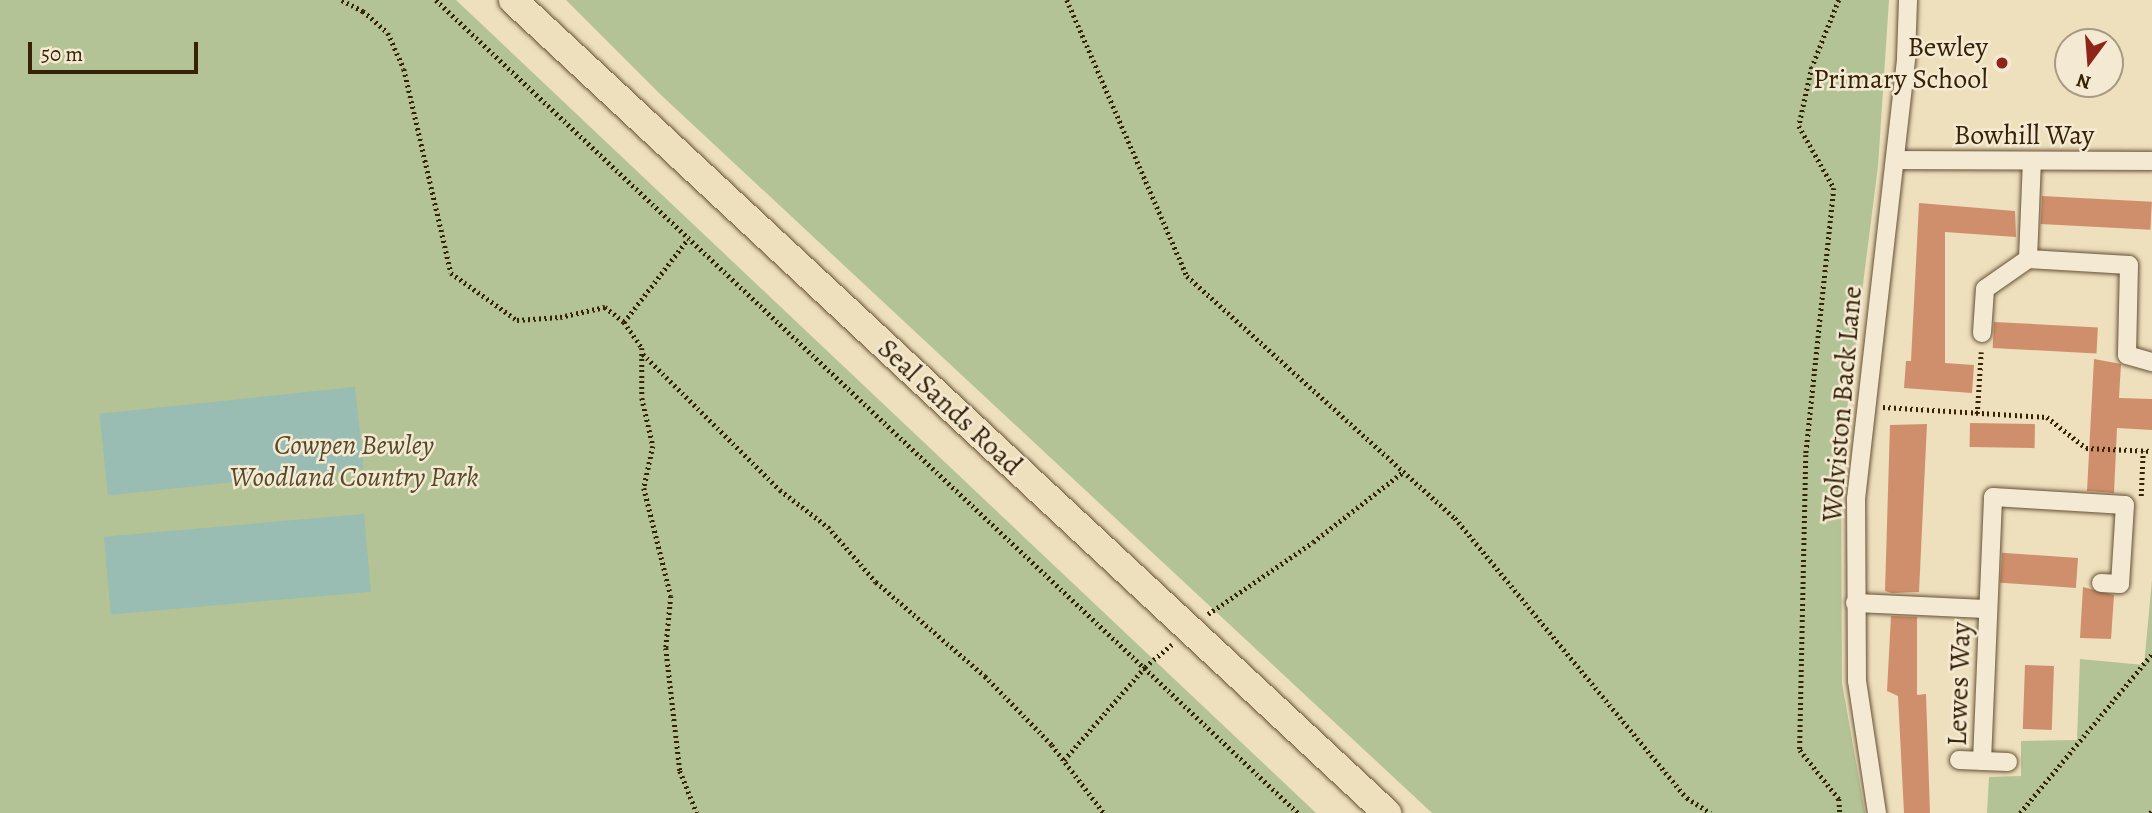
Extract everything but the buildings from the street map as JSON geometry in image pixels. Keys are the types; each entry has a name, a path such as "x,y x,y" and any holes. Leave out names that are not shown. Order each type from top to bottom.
{"main road":[{"name":"Seal Sands Road","path":"513,0 1387,813"}],"street":[{"name":"Wolviston Back Lane","path":"1877,813 1862,740 1855,603 1856,499 1895,160 1908,0"},
{"name":"Bowhill Way","path":"1895,160 2152,162"},
{"path":"2028,260 2032,161"},
{"path":"1982,334 1985,289 2028,260 2129,265 2127,355 2152,362"},
{"name":"Lewes Way","path":"1983,761 1993,497 2125,505"},
{"path":"2101,583 2120,584 2125,505"},
{"name":"Lewes Way","path":"1855,603 1987,609"},
{"name":"Lewes Way","path":"1959,760 2008,762"}],"path":[{"path":"342,0 363,10 388,33 404,69 451,273 517,320 560,317 605,307 624,322 643,354 770,481 828,527 876,582 985,676 1064,760 1104,813"},
{"path":"436,0 1298,813"},
{"path":"1067,0 1187,276 1455,518 1687,798 1711,813"},
{"path":"1839,0 1812,67 1800,126 1834,188 1806,455 1800,750 1839,799 1840,813"},
{"path":"624,322 688,239"},
{"path":"1977,414 1982,334"},
{"path":"643,354 642,398 653,446 644,488 671,596 666,648 680,771 698,813"},
{"path":"1865,406 2048,416 2086,448 2152,451"},
{"path":"2125,505 2142,496 2143,451"},
{"path":"1064,760 1145,667 1189,629 1403,472"},
{"path":"2020,813 2152,654"}],"green space":[{"name":"Cowpen Bewley Woodland Country Park","path":"0,0 456,0 1316,813 0,813"},
{"path":"566,0 1889,0 1878,166 1841,458 1842,683 1865,813 1432,813 661,95"},
{"path":"2152,580 2152,813 1987,813 1989,777 2021,776 2021,741 2077,740 2080,659 2144,665"}],"water":[{"path":"355,387 364,469 108,495 99,414"},
{"path":"364,514 371,592 111,614 104,537"}],"place":[{"name":"Bewley Primary School","path":"2002,63"}]}
